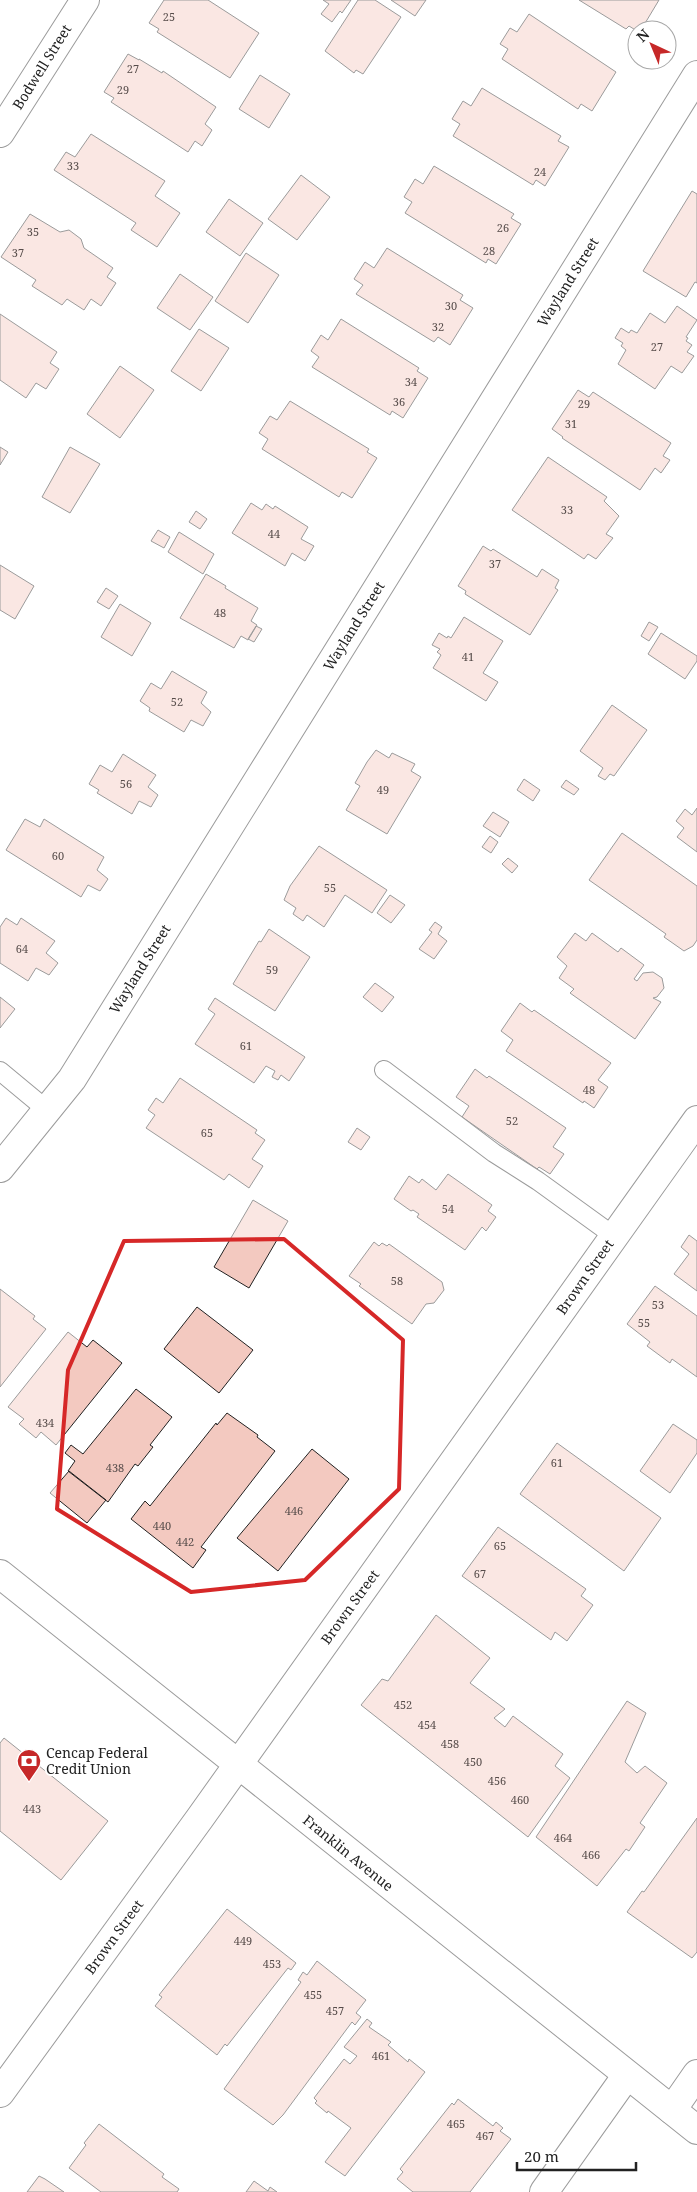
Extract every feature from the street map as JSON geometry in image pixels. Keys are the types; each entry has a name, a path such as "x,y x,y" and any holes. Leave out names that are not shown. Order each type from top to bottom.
{"main road":[{"name":"Bodwell Street","path":"0,133 84,0"},
{"name":"Wayland Street","path":"0,1168 72,1079 697,75"},
{"name":"Brown Street","path":"0,2093 200,1818 697,1120"},
{"name":"Franklin Avenue","path":"0,1574 697,2130"},
{"path":"672,2110 697,2074"},
{"path":"544,2192 627,2075"}],"lane":[{"path":"384,1070 494,1154 538,1181 614,1236"},
{"path":"0,1071 47,1110"}],"highlighted area":[{"path":"284,1239 403,1340 399,1489 305,1580 191,1592 57,1509 68,1370 124,1241"}],"building":[{"path":"164,0 208,0 259,33 230,78 157,32 159,29 149,23"},
{"path":"323,0 351,0 342,13 340,11 332,22 321,14 329,4"},
{"path":"358,0 375,0 401,17 363,74 356,70 354,73 325,51"},
{"path":"391,0 426,0 415,16"},
{"path":"579,0 659,0 647,20 627,20 626,29"},
{"path":"529,14 616,72 592,111 581,104 578,109 502,59 508,49 500,44 510,28 517,32"},
{"path":"128,54 162,73 163,71 216,107 205,124 212,130 202,146 195,141 188,152 111,102 114,98 104,92"},
{"path":"260,75 290,94 269,128 239,109"},
{"path":"482,88 561,136 558,141 569,147 545,186 536,180 533,185 453,136 460,124 452,119 463,101 471,106"},
{"path":"91,134 165,181 155,196 180,213 157,247 131,230 136,223 54,170 66,152 75,157"},
{"path":"434,166 514,214 511,218 521,224 496,264 488,259 486,263 405,213 412,202 404,197 415,179 423,184"},
{"path":"301,175 330,197 297,240 268,219"},
{"path":"692,191 697,194 697,283 695,282 686,297 643,271"},
{"path":"229,199 263,223 240,256 206,232"},
{"path":"30,214 60,232 69,230 81,239 84,248 113,268 107,277 116,283 101,306 91,299 84,310 67,299 62,305 32,286 36,280 1,257"},
{"path":"387,248 463,295 460,300 473,308 450,345 438,337 434,342 356,294 363,285 354,279 365,262 374,268"},
{"path":"246,253 279,275 248,323 215,301"},
{"path":"180,274 213,297 190,330 157,308"},
{"path":"677,306 697,320 686,337 688,338 686,341 692,345 687,352 694,356 682,373 671,366 655,389 618,364 626,350 621,346 623,343 615,338 621,328 629,333 631,330 637,333 650,313 665,323"},
{"path":"0,314 57,352 50,363 59,369 46,389 36,383 26,398 0,380"},
{"path":"341,319 419,368 417,371 428,378 403,418 392,411 390,415 312,367 319,357 311,351 321,335 328,340"},
{"path":"199,329 229,348 201,391 171,371"},
{"path":"120,366 154,390 120,438 87,414"},
{"path":"578,390 589,397 593,392 671,443 663,456 670,460 661,473 655,468 640,490 562,438 552,429"},
{"path":"290,401 369,449 367,452 377,458 352,498 342,492 339,497 262,449 268,439 259,433 270,416 277,420"},
{"path":"0,447 8,452 0,465"},
{"path":"70,447 100,464 70,513 42,497"},
{"path":"548,457 607,497 604,501 619,516 606,534 613,538 596,559 588,554 584,559 512,510"},
{"path":"251,503 262,510 266,504 273,509 275,506 308,527 301,539 314,546 305,561 292,553 285,566 232,533"},
{"path":"196,511 207,519 200,529 189,522"},
{"path":"158,530 170,537 164,548 151,541"},
{"path":"179,532 214,554 203,574 168,552"},
{"path":"483,546 491,551 493,549 537,577 542,569 559,580 555,588 558,590 530,635 465,594 466,591 458,586"},
{"path":"0,565 34,586 15,619 0,610"},
{"path":"206,574 258,608 251,621 257,625 248,640 241,636 234,648 180,618"},
{"path":"106,588 118,596 109,609 97,602"},
{"path":"120,604 151,623 132,656 101,637"},
{"path":"464,617 503,641 483,673 498,682 486,701 433,668 441,655 437,652 440,649 432,645 439,633 447,638 448,636 451,638"},
{"path":"649,622 658,627 649,641 641,636"},
{"path":"256,626 262,629 254,642 248,639"},
{"path":"661,633 697,656 697,661 685,679 648,654"},
{"path":"172,671 207,692 201,703 211,712 203,726 191,720 184,732 149,711 150,708 140,701 151,683 161,689"},
{"path":"612,705 647,730 614,776 610,774 605,780 598,776 603,768 580,751"},
{"path":"376,750 389,758 392,753 415,764 411,771 421,777 387,834 346,810 360,786 355,783"},
{"path":"123,754 156,775 148,787 158,795 151,807 139,801 132,814 97,793 99,790 89,784 100,765 112,772"},
{"path":"524,779 540,790 533,801 517,790"},
{"path":"566,780 579,789 574,795 561,787"},
{"path":"697,808 697,852 677,837 684,828 676,821 685,809 692,815"},
{"path":"493,812 509,822 500,837 483,826"},
{"path":"25,819 40,827 44,819 104,857 97,870 108,879 100,891 88,885 81,897 6,850"},
{"path":"622,833 697,886 697,940 693,946 684,951 664,937 666,934 589,880"},
{"path":"490,836 498,842 491,853 482,847"},
{"path":"319,846 387,890 372,913 345,895 324,927 307,915 303,921 293,914 296,908 284,900 290,886"},
{"path":"508,858 518,866 512,873 502,864"},
{"path":"390,895 405,905 391,923 377,913"},
{"path":"6,918 17,925 21,918 55,941 46,953 58,963 49,975 36,968 28,981 0,963 0,927"},
{"path":"435,922 442,927 438,934 447,941 434,959 419,949 432,932 429,930"},
{"path":"269,929 310,957 275,1011 233,984 259,941 261,942"},
{"path":"575,933 586,941 592,933 618,952 621,948 644,965 634,979 637,981 643,973 653,972 662,978 664,988 657,997 653,998 661,1002 635,1039 570,993 574,989 559,978 567,966 557,957"},
{"path":"375,983 394,997 382,1012 363,997"},
{"path":"0,997 15,1009 0,1028"},
{"path":"215,998 305,1057 289,1081 281,1075 278,1080 272,1077 275,1071 266,1066 254,1083 195,1044 215,1014 208,1009"},
{"path":"520,1003 532,1012 534,1010 611,1063 598,1080 608,1087 594,1108 584,1101 583,1103 506,1051 513,1040 501,1031"},
{"path":"475,1069 487,1078 489,1076 566,1128 553,1147 564,1154 550,1174 539,1167 537,1169 462,1117 469,1106 456,1097"},
{"path":"180,1078 257,1130 255,1133 265,1140 252,1159 263,1166 249,1188 229,1174 224,1180 146,1128 155,1115 148,1110 156,1098 163,1103"},
{"path":"357,1128 370,1137 361,1150 348,1142"},
{"path":"448,1174 492,1205 488,1211 496,1217 486,1231 482,1227 465,1250 417,1217 419,1214 413,1210 411,1211 394,1199 409,1176 419,1183 422,1179 436,1190"},
{"path":"253,1200 288,1221 249,1288 214,1267"},
{"path":"689,1235 697,1241 697,1291 674,1274 689,1254 681,1247"},
{"path":"374,1242 379,1246 382,1243 387,1246 389,1244 442,1282 444,1290 434,1303 426,1304 412,1324 359,1286 361,1284 349,1276"},
{"path":"655,1286 697,1316 697,1377 672,1359 670,1363 647,1346 650,1342 627,1324"},
{"path":"0,1289 35,1316 33,1319 46,1329 0,1387"},
{"path":"197,1307 253,1350 219,1393 164,1349"},
{"path":"68,1332 87,1347 93,1340 122,1363 56,1445 41,1432 36,1438 19,1424 24,1419 8,1407"},
{"path":"136,1389 172,1417 150,1445 153,1447 138,1466 135,1464 108,1502 68,1471 75,1461 65,1453 71,1445 83,1454"},
{"path":"227,1413 258,1435 257,1437 275,1451 201,1547 206,1550 193,1568 131,1519 145,1501 150,1506 216,1423 217,1425"},
{"path":"673,1424 697,1440 697,1453 670,1493 640,1471"},
{"path":"557,1443 661,1518 624,1571 520,1494"},
{"path":"312,1449 349,1479 278,1571 237,1538"},
{"path":"69,1471 106,1500 87,1523 50,1493"},
{"path":"498,1527 586,1589 581,1596 593,1605 567,1641 555,1632 551,1640 462,1576"},
{"path":"436,1615 490,1658 470,1683 505,1709 494,1718 505,1727 513,1716 563,1754 555,1766 570,1778 528,1837 361,1705 382,1679 388,1681"},
{"path":"627,1701 646,1713 625,1762 637,1773 645,1766 667,1783 640,1823 645,1827 629,1851 626,1849 597,1886 536,1837"},
{"name":"Cencap Federal Credit Union","path":"4,1738 108,1821 61,1880 0,1831 0,1743"},
{"path":"697,1818 697,1952 692,1958 627,1912 642,1891 644,1892"},
{"path":"227,1909 296,1963 291,1970 288,1968 227,2046 225,2044 217,2055 155,2006 162,1997 159,1995"},
{"path":"317,1961 366,2000 356,2013 361,2017 355,2025 352,2022 283,2115 273,2125 224,2089 301,1982 298,1980 303,1972 307,1975"},
{"path":"367,2019 372,2023 369,2027 391,2042 388,2045 408,2062 409,2059 425,2072 345,2176 325,2162 351,2128 328,2111 327,2113 315,2103 317,2101 314,2098 344,2059 350,2064 357,2056 344,2047"},
{"path":"458,2099 493,2126 496,2122 503,2128 500,2131 511,2139 470,2192 413,2192 397,2179 403,2172 400,2169 452,2103 454,2105"},
{"path":"99,2124 164,2174 162,2177 179,2189 177,2192 101,2192 69,2168 86,2145 84,2143"},
{"path":"39,2176 45,2179 64,2192 27,2192"},
{"path":"254,2181 268,2191 270,2187 277,2192 246,2192"}],"place":[{"name":"Cencap Federal Credit Union","path":"29,1782"}]}
